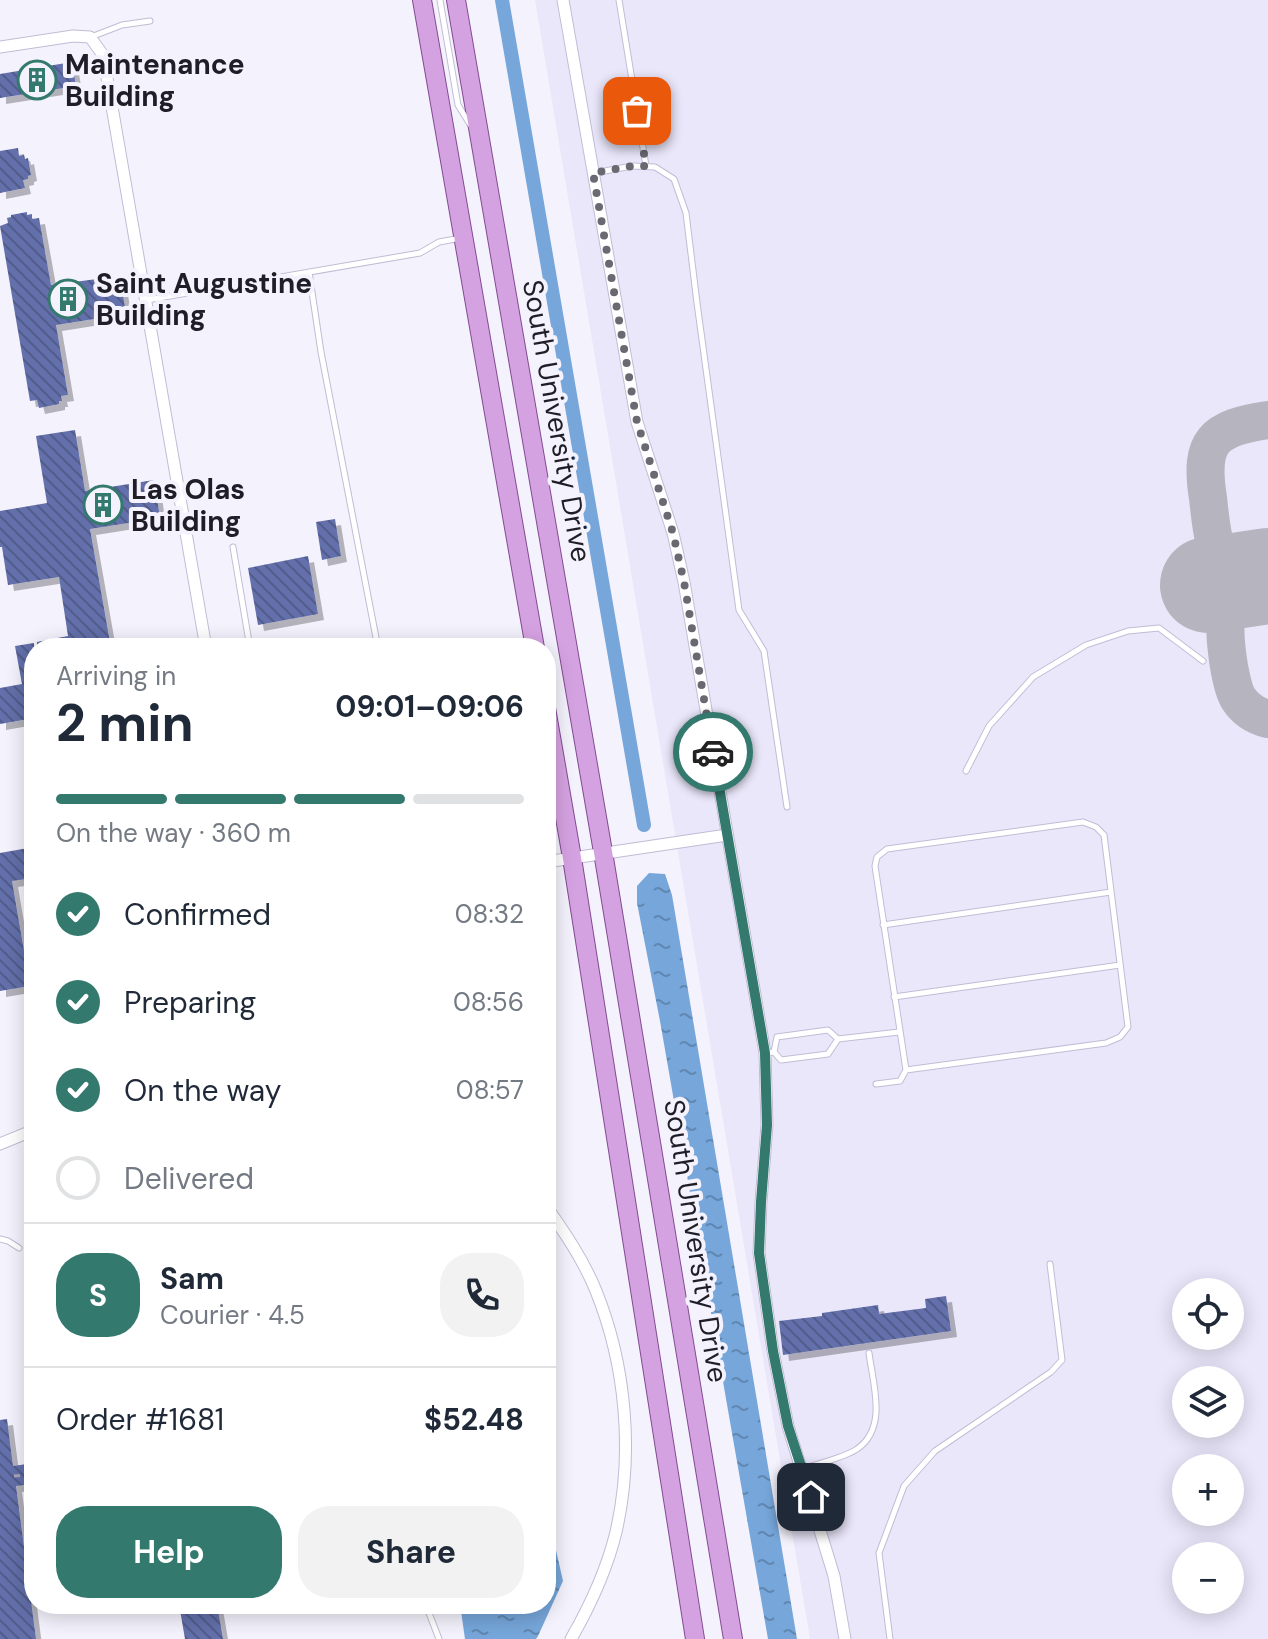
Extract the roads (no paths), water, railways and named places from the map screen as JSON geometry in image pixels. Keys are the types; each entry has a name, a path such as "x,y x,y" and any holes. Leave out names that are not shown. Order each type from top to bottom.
{"main road":[{"path":"422,0 533,638"},
{"name":"South University Drive","path":"456,0 603,852 733,1639"},
{"path":"556,766 695,1639"}],"street":[{"path":"563,0 637,422 673,533 684,582 727,835 769,1053 759,1253 788,1426 834,1576 845,1639"},
{"path":"0,47 73,36 90,37 103,55 204,638"},
{"path":"556,860 727,835"},
{"path":"0,1144 24,1134"},
{"path":"556,1221 595,1289 613,1340 623,1391 625,1444 623,1496 616,1534 601,1578 571,1639"}],"lane":[{"path":"440,0 458,105 480,140"},
{"path":"619,0 646,166"},
{"path":"90,37 122,25 150,21"},
{"path":"593,173 632,166 655,167 674,179 686,213 739,610 764,651 787,807"},
{"path":"146,300 420,253 439,242 464,238"},
{"path":"309,272 321,352 376,638"},
{"path":"233,547 248,638"},
{"path":"966,771 989,726 1033,677 1086,645 1128,631 1159,628 1203,661"},
{"path":"876,1084 900,1081 906,1070 883,925 875,866 877,857 887,849 1083,822 1096,827 1104,835 1128,1027 1120,1037 1106,1043 906,1070"},
{"path":"883,925 1111,892"},
{"path":"894,997 1120,965"},
{"path":"838,1039 828,1054 781,1060 769,1053 777,1037 828,1030 838,1039 899,1032"},
{"path":"0,1239 19,1248"},
{"path":"890,1639 879,1553 904,1486 935,1451 1051,1372 1062,1360 1050,1264"},
{"path":"801,1469 856,1450 869,1437 877,1417 869,1353"},
{"path":"429,1614 439,1639"}],"water":[{"path":"649,873 665,874 672,895 797,1639 768,1639 637,903 637,886"},
{"path":"556,1550 563,1581 556,1596"},
{"path":"461,1614 548,1614 536,1639 465,1639"}],"waterway":[{"path":"502,0 644,825"}],"place":[{"name":"Maintenance Building","path":"37,80"},
{"name":"Saint Augustine Building","path":"68,299"},
{"name":"Las Olas Building","path":"103,505"}]}
